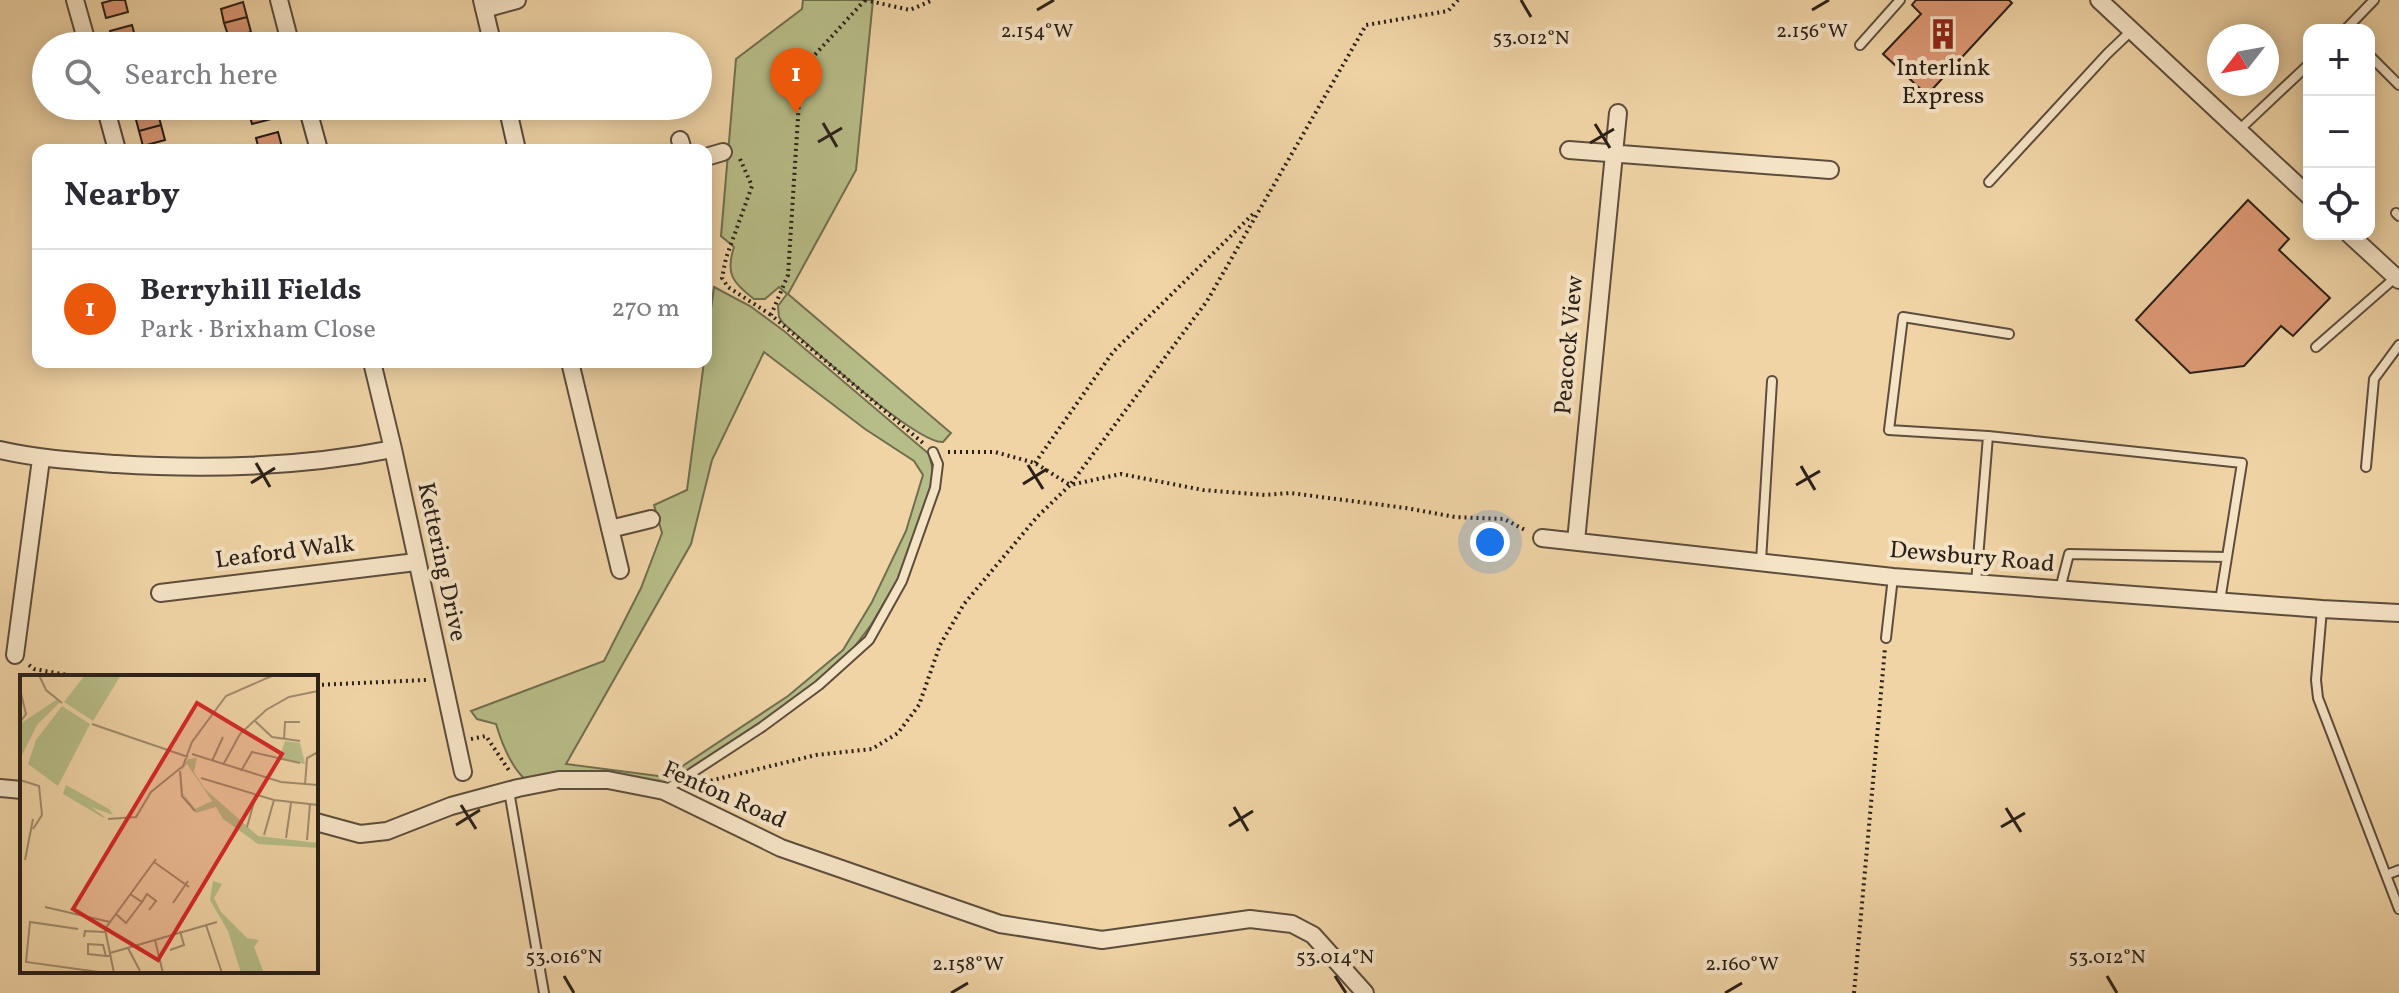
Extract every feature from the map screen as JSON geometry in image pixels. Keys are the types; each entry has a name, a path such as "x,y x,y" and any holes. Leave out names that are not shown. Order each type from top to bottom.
{"street":[{"path":"75,0 84,32"},
{"path":"279,0 287,32"},
{"path":"490,32 483,4 517,0"},
{"path":"2099,0 2303,190"},
{"name":"Peacock View","path":"1576,541 1618,113"},
{"path":"109,120 115,144"},
{"path":"311,120 317,144"},
{"path":"510,120 516,144"},
{"path":"1569,150 1830,170"},
{"path":"2355,240 2397,279"},
{"name":"Kettering Drive","path":"373,368 463,772"},
{"path":"571,368 620,570"},
{"path":"0,450 41,459 215,468 277,464 393,449"},
{"path":"15,655 41,459"},
{"path":"610,529 651,519"},
{"name":"Dewsbury Road","path":"1542,538 1893,577 2399,613"},
{"name":"Leaford Walk","path":"160,593 416,562"},
{"name":"Fenton Road","path":"318,823 360,834 387,831 451,806 514,790 559,780 608,780 664,791 781,848 1000,924 1102,940 1250,919 1292,924 1313,935 1365,993"},
{"path":"0,788 20,790"}],"lane":[{"path":"1860,45 1900,0"},
{"path":"2351,24 2374,0"},
{"path":"1989,182 2131,31"},
{"path":"2375,61 2399,85"},
{"path":"2239,130 2303,70"},
{"path":"2316,347 2397,279"},
{"path":"2009,334 1903,317 1889,430 1988,436 2242,463 2220,602"},
{"path":"2366,467 2374,379 2399,345"},
{"path":"1761,561 1772,381"},
{"path":"1976,583 1988,436"},
{"path":"664,791 796,702 869,640 902,581 935,488 938,464 933,452"},
{"path":"2060,589 2069,554 2227,557"},
{"path":"1886,638 1893,577"},
{"path":"2322,609 2316,680 2318,698 2399,909"},
{"path":"514,790 544,993"},
{"path":"2386,875 2399,870"}],"path":[{"path":"771,315 788,275 801,70 865,0 910,10 933,0"},
{"path":"694,784 816,755 872,749 898,733 919,705 940,645 964,604 1037,517 1070,485 1207,301 1366,25 1448,11 1458,0"},
{"path":"714,154 738,154 752,186 726,258 722,278 728,287 771,315 933,452 995,452 1035,463 1070,485 1121,474 1203,490 1265,495 1290,493 1455,517 1504,519 1542,538"},
{"path":"1035,463 1113,352 1259,209"},
{"path":"1854,993 1886,638"},
{"path":"15,655 34,669 68,675"},
{"path":"318,685 442,679"},
{"path":"456,742 486,736 512,774 514,790"}],"green space":[{"path":"803,0 873,0 856,170 788,294 951,433 943,442 929,438 887,411 783,323 778,306 787,294 779,287 765,299 754,299 736,283 731,271 734,247 721,236 736,59 802,9"},
{"path":"714,287 750,306 784,331 929,454 933,471 928,502 897,581 871,625 849,654 785,706 665,785 527,781 512,763 496,724 477,719 471,711 604,661 641,588 662,533 654,505 687,490 703,368 712,368","holes":["764,352 865,429 914,461 923,475 906,531 872,602 843,650 788,696 666,777 566,764 691,544 712,460"]}],"building":[{"path":"125,0 128,12 106,18 102,3"},
{"name":"Interlink Express","path":"1916,0 2009,0 2012,3 1927,95 1883,54 1921,14 1912,5"},
{"path":"243,2 247,17 224,23 221,9"},
{"path":"247,17 251,32 227,32 224,23"},
{"path":"132,25 134,32 110,32"},
{"path":"136,120 160,120 161,125 139,131"},
{"path":"161,125 165,140 142,144 139,131"},
{"path":"278,132 281,144 258,144 256,138"},
{"path":"2248,200 2289,239 2279,250 2330,298 2293,336 2281,326 2244,366 2190,373 2136,320"}],"place":[{"name":"Interlink Express","path":"1943,34"},
{"name":"Berryhill Fields","path":"796,114"}]}
